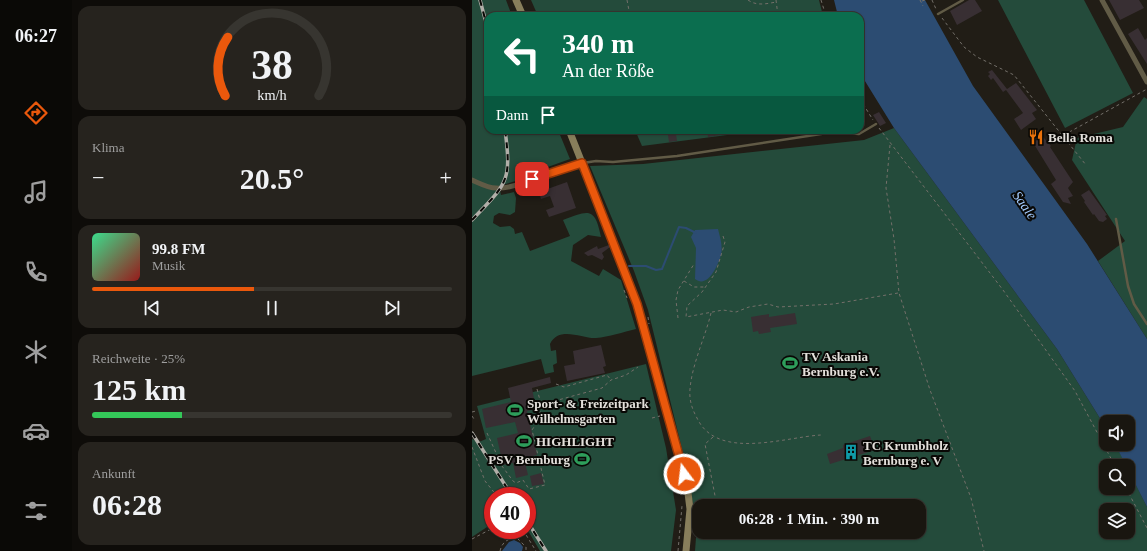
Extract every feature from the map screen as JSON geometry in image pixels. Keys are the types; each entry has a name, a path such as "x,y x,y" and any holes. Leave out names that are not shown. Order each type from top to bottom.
{"street":[{"path":"516,0 521,12"},
{"path":"1102,0 1147,82"},
{"path":"571,134 637,304 681,461 687,485 690,509 686,551"},
{"path":"472,180 495,188 510,187 571,165 582,163"}],"lane":[{"path":"938,14 963,0"},
{"path":"864,131 876,124"},
{"path":"582,163 596,160 612,162 677,156 821,134"},
{"path":"1116,219 1128,286 1134,304 1147,324"}],"path":[{"path":"627,0 629,12"},
{"path":"748,0 755,4 762,5 776,2"},
{"path":"776,0 777,12"},
{"path":"821,0 825,12"},
{"path":"923,6 921,1 925,0"},
{"path":"932,0 938,14 964,47 977,57 1014,75 1086,165"},
{"path":"1063,135 1147,90"},
{"path":"984,551 971,498 930,390 899,293 894,239 886,188 890,145 1003,290 1075,390 1110,459"},
{"path":"723,236 725,242 716,272 688,306 686,317 728,310 736,312 749,306 768,304 778,307 834,304 899,293"},
{"path":"678,318 676,300 678,290 694,264"},
{"path":"683,281 694,287 705,287"},
{"path":"623,284 627,298"},
{"path":"712,312 694,372 690,397 699,424 713,437 724,442 750,444 821,435"},
{"path":"542,405 602,388 611,380 626,375 638,367"},
{"path":"556,384 564,387 607,375 611,380"},
{"path":"487,433 502,466 513,481 516,483 523,480 529,489 545,485 532,430 539,421 540,406 542,405 537,389"},
{"path":"472,412 476,410"},
{"path":"652,418 660,416 659,411"},
{"path":"472,416 474,419 472,420"},
{"path":"713,437 705,444 716,499"},
{"path":"472,447 485,481 490,487"},
{"path":"1130,495 1147,528"},
{"path":"678,551 682,505"},
{"path":"472,539 484,533"},
{"path":"500,551 503,543 507,540 517,538 526,547 526,551"},
{"path":"529,539 536,551"}],"green space":[{"path":"472,0 506,0 510,12 484,12 484,134 560,134 570,159 531,173 529,177 499,186 501,195 514,192 516,198 515,212 510,215 499,213 494,216 493,223 500,227 510,226 514,229 515,234 522,232 530,251 570,236 563,220 585,213 593,216 599,227 601,237 588,235 573,245 571,261 599,276 603,269 621,280 636,329 611,336 596,338 572,334 559,335 554,338 550,344 551,351 556,350 557,363 553,365 554,372 545,374 541,359 472,376"},
{"path":"531,0 819,0 822,12 536,12"},
{"path":"998,0 1084,0 1133,93 1065,128"},
{"path":"1144,97 1147,99 1147,339 1098,261 1125,241 1072,160 1077,138 1123,127"},
{"path":"894,128 1057,349 1099,417 1099,451 1119,451 1123,459 1099,459 1099,495 1135,495 1135,483 1147,507 1147,551 695,551 696,539 926,539 926,499 692,499 683,453 648,310 634,271 590,166 643,164 864,140"},
{"path":"637,134 734,134 642,146"},
{"name":"PSV Bernburg","path":"646,364 666,448 676,510 671,551 540,551 533,539 536,539 536,487 484,487 484,529 472,537 472,439 479,442 486,439 477,406"}],"water":[{"name":"Saale","path":"834,0 925,0 973,86 1087,244 1147,339 1147,507 1135,483 1135,459 1123,459 1119,451 1135,451 1135,415 1099,415 1099,417 1057,349 894,128 864,79 864,12 837,12"},
{"path":"718,229 722,248 720,259 715,270 704,281 695,279 696,248 691,237 695,230"},
{"path":"514,540 520,543 523,547 522,551 502,551 509,542"}],"building":[{"path":"969,0 975,0 982,11 957,25 950,11"},
{"path":"1109,0 1139,0 1144,8 1120,20"},
{"path":"1138,28 1145,40 1147,38 1147,64 1128,34"},
{"path":"992,70 1007,89 1016,83 1037,110 1032,113 1036,119 1021,130 1014,119 1023,113 1006,90 1003,92 993,78 991,80 988,76 990,74 988,72"},
{"path":"879,112 886,123 880,126 873,115"},
{"path":"1037,130 1051,146 1050,147 1073,182 1068,188 1073,196 1068,198 1071,204 1063,202 1051,184 1056,180 1029,136"},
{"path":"676,134 677,141 669,142 668,135"},
{"path":"708,134 727,134 708,137"},
{"path":"567,182 576,208 549,217 546,210 554,207 550,196 541,199 539,192"},
{"path":"1089,190 1107,215 1105,216 1107,219 1103,222 1099,221 1094,214 1093,215 1084,202 1085,201 1081,195"},
{"path":"609,245 610,247 602,253 604,257 602,260 592,255 588,256 584,253 597,246 598,249"},
{"path":"795,313 797,324 770,328 771,332 759,334 758,331 753,332 751,317 769,314 769,317"},
{"path":"601,345 606,366 603,367 605,373 567,381 564,366 575,364 573,351"},
{"path":"550,377 551,383 532,388 536,409 527,411 537,455 524,458 528,475 516,478 513,463 503,465 497,438 518,433 515,422 486,428 482,409 511,402 508,388"},
{"name":"TC Krumbholz Bernburg e. V","path":"870,436 875,450 830,464 827,454 843,448 843,445"},
{"path":"541,473 544,484 532,486 530,476"}],"waterway":[{"path":"629,266 646,266 656,270 662,269 679,227 686,228 696,233"}],"railway":[{"path":"480,0 484,15"},
{"path":"472,220 493,198 504,181 508,161 505,134"},
{"path":"472,433 506,487"},
{"path":"536,535 546,551"}],"place":[{"name":"Bella Roma","path":"1036,137"},
{"name":"TV Askania Bernburg e.V.","path":"790,363"},
{"name":"Sport- & Freizeitpark Wilhelmsgarten","path":"515,410"},
{"name":"HIGHLIGHT","path":"524,441"},
{"name":"TC Krumbholz Bernburg e. V","path":"851,452"},
{"name":"PSV Bernburg","path":"582,459"}],"route":[{"path":"532,179 571,165 582,163 624,267 637,304 684,474"}]}
